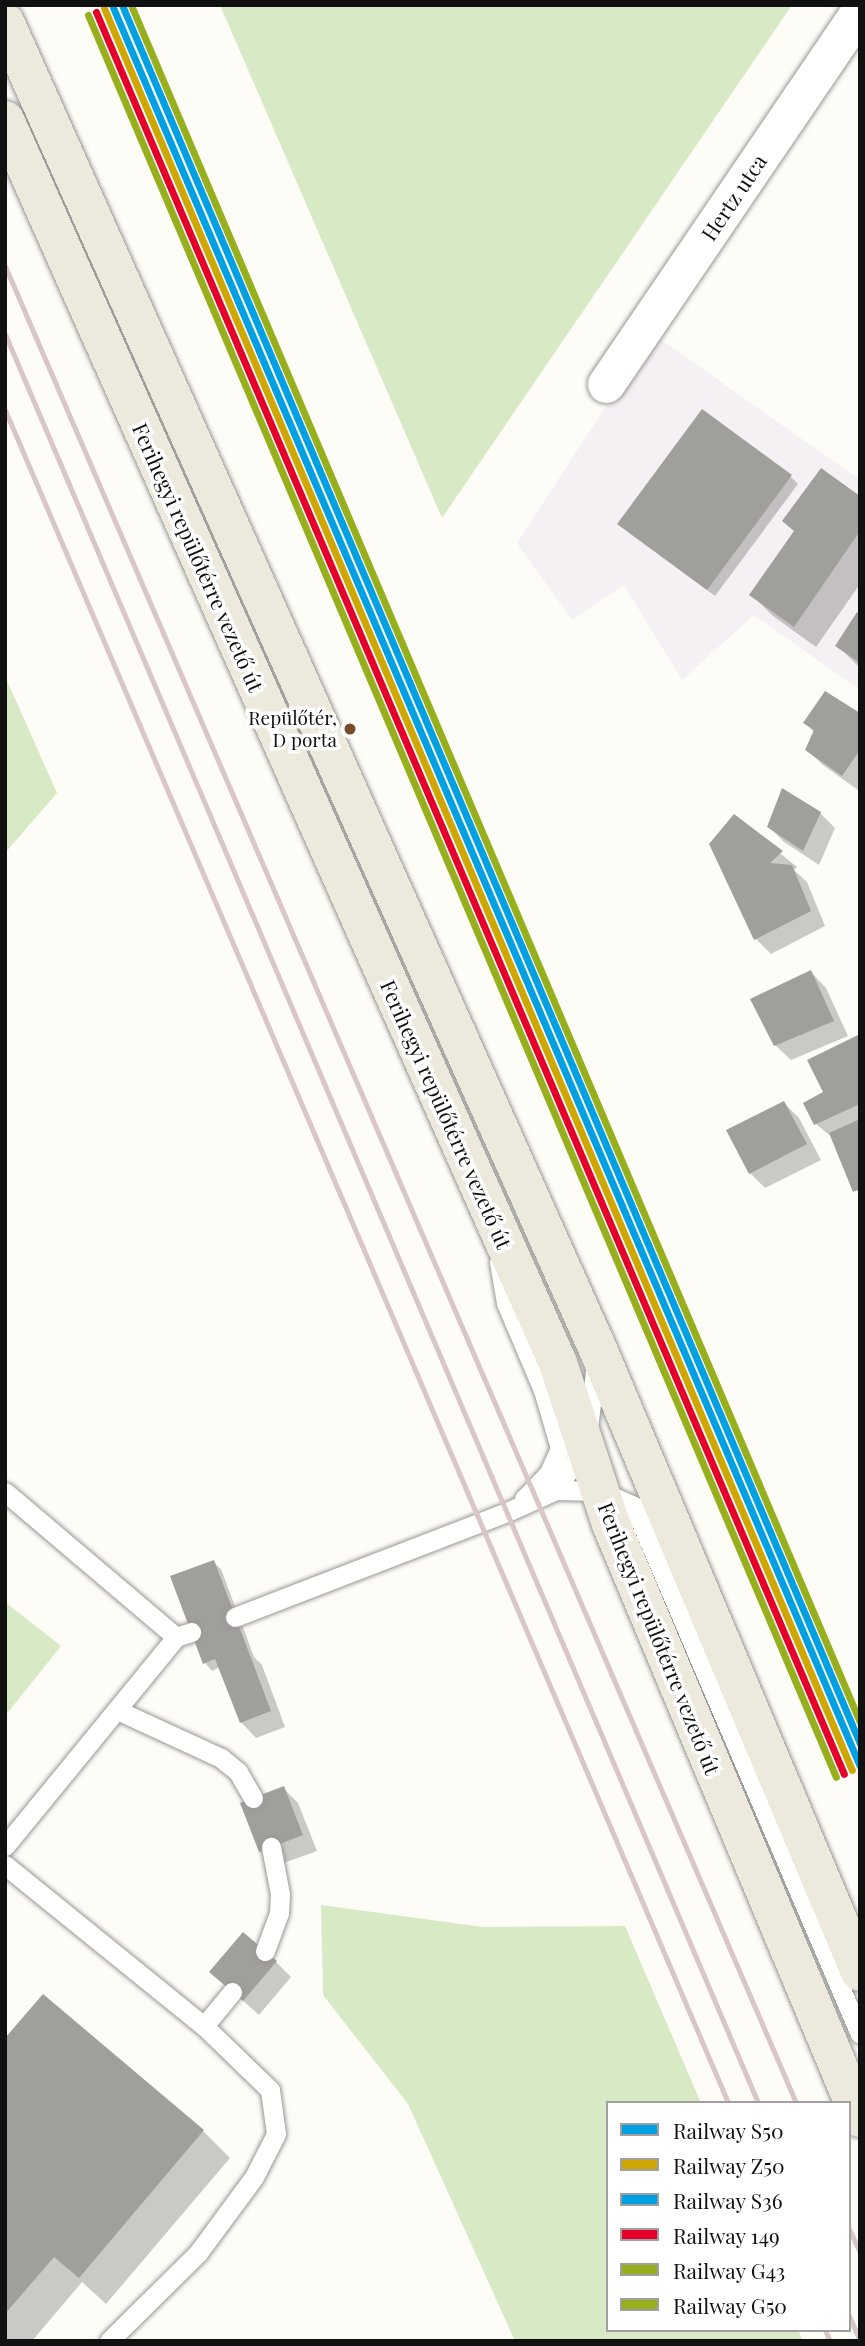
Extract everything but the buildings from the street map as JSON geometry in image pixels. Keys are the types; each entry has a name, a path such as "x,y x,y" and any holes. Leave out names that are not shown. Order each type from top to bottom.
{"main road":[{"name":"Ferihegyi repülőtérre vezető út","path":"5,22 597,1347 860,1972"},
{"name":"Ferihegyi repülőtérre vezető út","path":"5,120 558,1363 600,1491 860,2118"}],"street":[{"name":"Hertz utca","path":"606,384 860,10"}],"lane":[{"path":"491,1211 506,1303 542,1390 560,1448 549,1473 513,1510"},
{"path":"556,1490 586,1444 597,1347"},
{"path":"235,1617 513,1510 556,1490 600,1491 634,1506 860,2034"},
{"path":"5,1492 184,1634 117,1710 5,1846"},
{"path":"117,1710 221,1758 238,1772 253,1798"},
{"path":"265,1951 279,1913 280,1894 271,1847"},
{"path":"5,1865 204,2026 270,2090 276,2134 254,2177 198,2253 109,2341"},
{"path":"204,2026 232,1992"}],"shaded area":[{"path":"653,334 860,480 860,690 754,615 682,680 624,585 572,620 517,543"}],"green space":[{"path":"220,5 792,5 442,518"},
{"path":"5,676 57,793 5,853"},
{"path":"5,1602 61,1646 5,1716"},
{"path":"321,1905 483,1927 625,1926 700,2101 606,2101 606,2332 799,2332 803,2341 515,2341 408,2104 323,1995"}],"railway":[{"path":"5,266 795,2101"},
{"path":"5,334 757,2101"},
{"path":"5,410 727,2101"},
{"path":"851,2233 860,2253"},
{"path":"851,2321 860,2341"},
{"path":"826,2332 830,2341"}],"rail line":[{"name":"S50","path":"112,5 860,1766"},
{"name":"S36","path":"122,5 860,1744"},
{"name":"G43","path":"131,5 860,1722"},
{"name":"Z50","path":"104,8 852,1770"},
{"name":"149","path":"96,12 844,1774"},
{"name":"G50","path":"88,15 836,1777"}],"place":[{"name":"Repülőtér, D porta","path":"350,729"}]}
